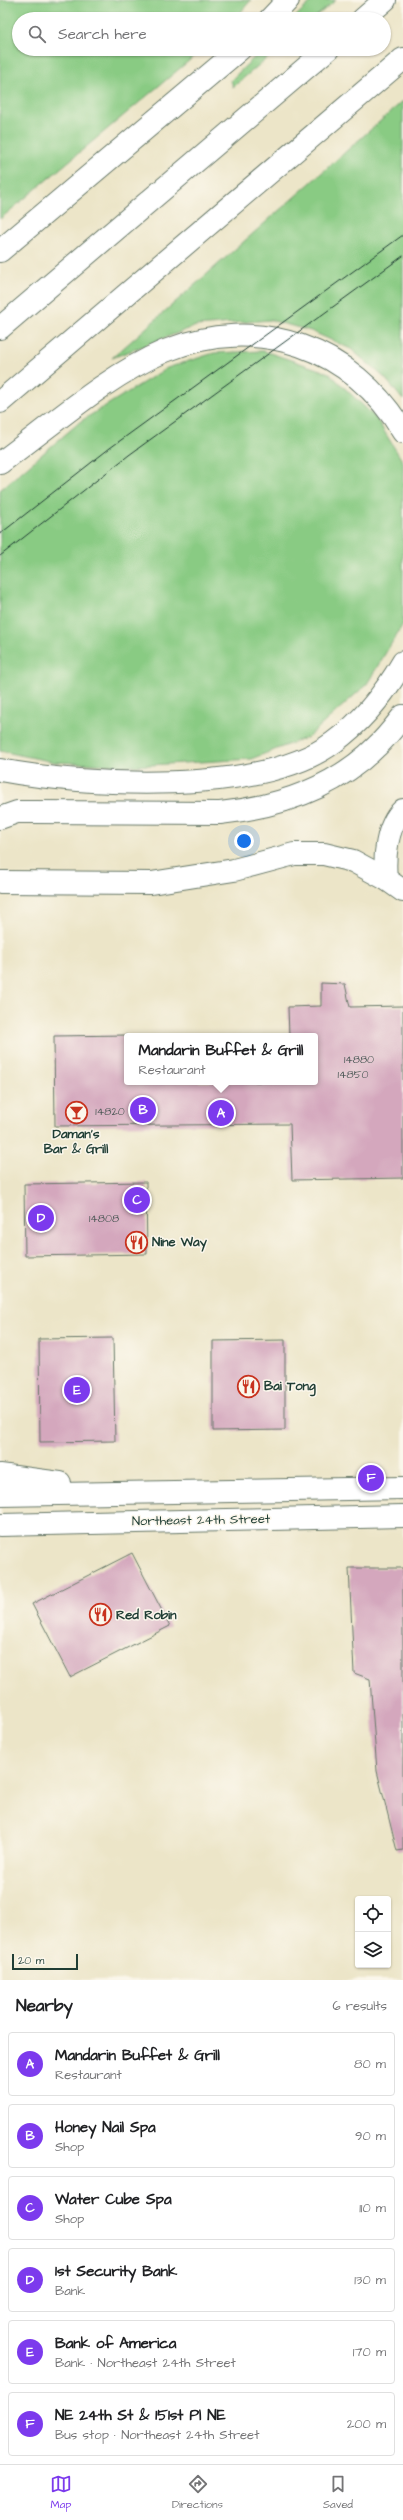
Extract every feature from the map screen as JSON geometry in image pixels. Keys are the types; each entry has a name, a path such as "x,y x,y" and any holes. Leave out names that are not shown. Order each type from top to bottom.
{"main road":[{"path":"277,12 288,0"},
{"path":"371,12 385,0"},
{"path":"0,251 232,56"},
{"path":"0,328 320,56"},
{"path":"0,402 403,59"},
{"path":"0,463 107,384 141,364 165,352 190,343 238,336 276,339 300,345 339,363 370,388 403,432"},
{"path":"0,770 59,778 116,781 193,781 270,771 299,760 334,743 370,710 403,662"},
{"path":"0,818 17,812 220,814 244,811 287,801 321,786 348,770 377,746 403,716"},
{"path":"395,885 384,864 391,831 403,810"},
{"path":"0,882 150,882 234,870 294,854 324,854 353,861 395,885"},
{"path":"0,1476 145,1493"},
{"path":"0,1495 403,1488"},
{"name":"Northeast 24th Street","path":"0,1525 403,1516"}],"green space":[{"path":"0,0 251,0 241,12 12,12 12,56 195,56 0,219"},
{"path":"313,0 336,0 321,12 300,12"},
{"path":"256,56 270,56 233,87 231,80"},
{"path":"403,101 403,400 385,378 351,349 311,331 270,320 196,326 112,358"},
{"path":"264,351 329,373 376,418 403,462 403,624 367,684 308,737 251,759 133,766 54,762 0,751 0,490 81,421 167,368 214,353"}],"building":[{"path":"321,983 345,984 350,1007 403,1006 403,1178 292,1180 290,1124 55,1126 54,1036 124,1035 124,1085 318,1085 318,1033 289,1033 288,1007 321,1006"},
{"path":"146,1182 147,1254 25,1256 24,1184"},
{"path":"113,1338 115,1441 40,1442 39,1339"},
{"name":"Bai Tong","path":"285,1340 285,1430 213,1431 213,1341"},
{"name":"Red Robin","path":"132,1553 170,1626 70,1677 32,1604"},
{"path":"349,1568 403,1568 403,1850 397,1851 377,1771 370,1679 354,1673"}],"tram line":[{"path":"0,534 110,448 403,235"},
{"path":"0,556 129,455 403,256"}],"place":[{"name":"Honey Nail Spa","path":"143,1110"},
{"name":"Daman's Bar & Grill","path":"76,1112"},
{"name":"Mandarin Buffet & Grill","path":"221,1113"},
{"name":"Water Cube Spa","path":"137,1200"},
{"name":"1st Security Bank","path":"41,1218"},
{"name":"Nine Way","path":"136,1242"},
{"name":"Bai Tong","path":"249,1386"},
{"name":"Bank of America","path":"77,1390"},
{"name":"NE 24th St & 151st Pl NE","path":"371,1478"},
{"name":"Red Robin","path":"101,1615"}]}
